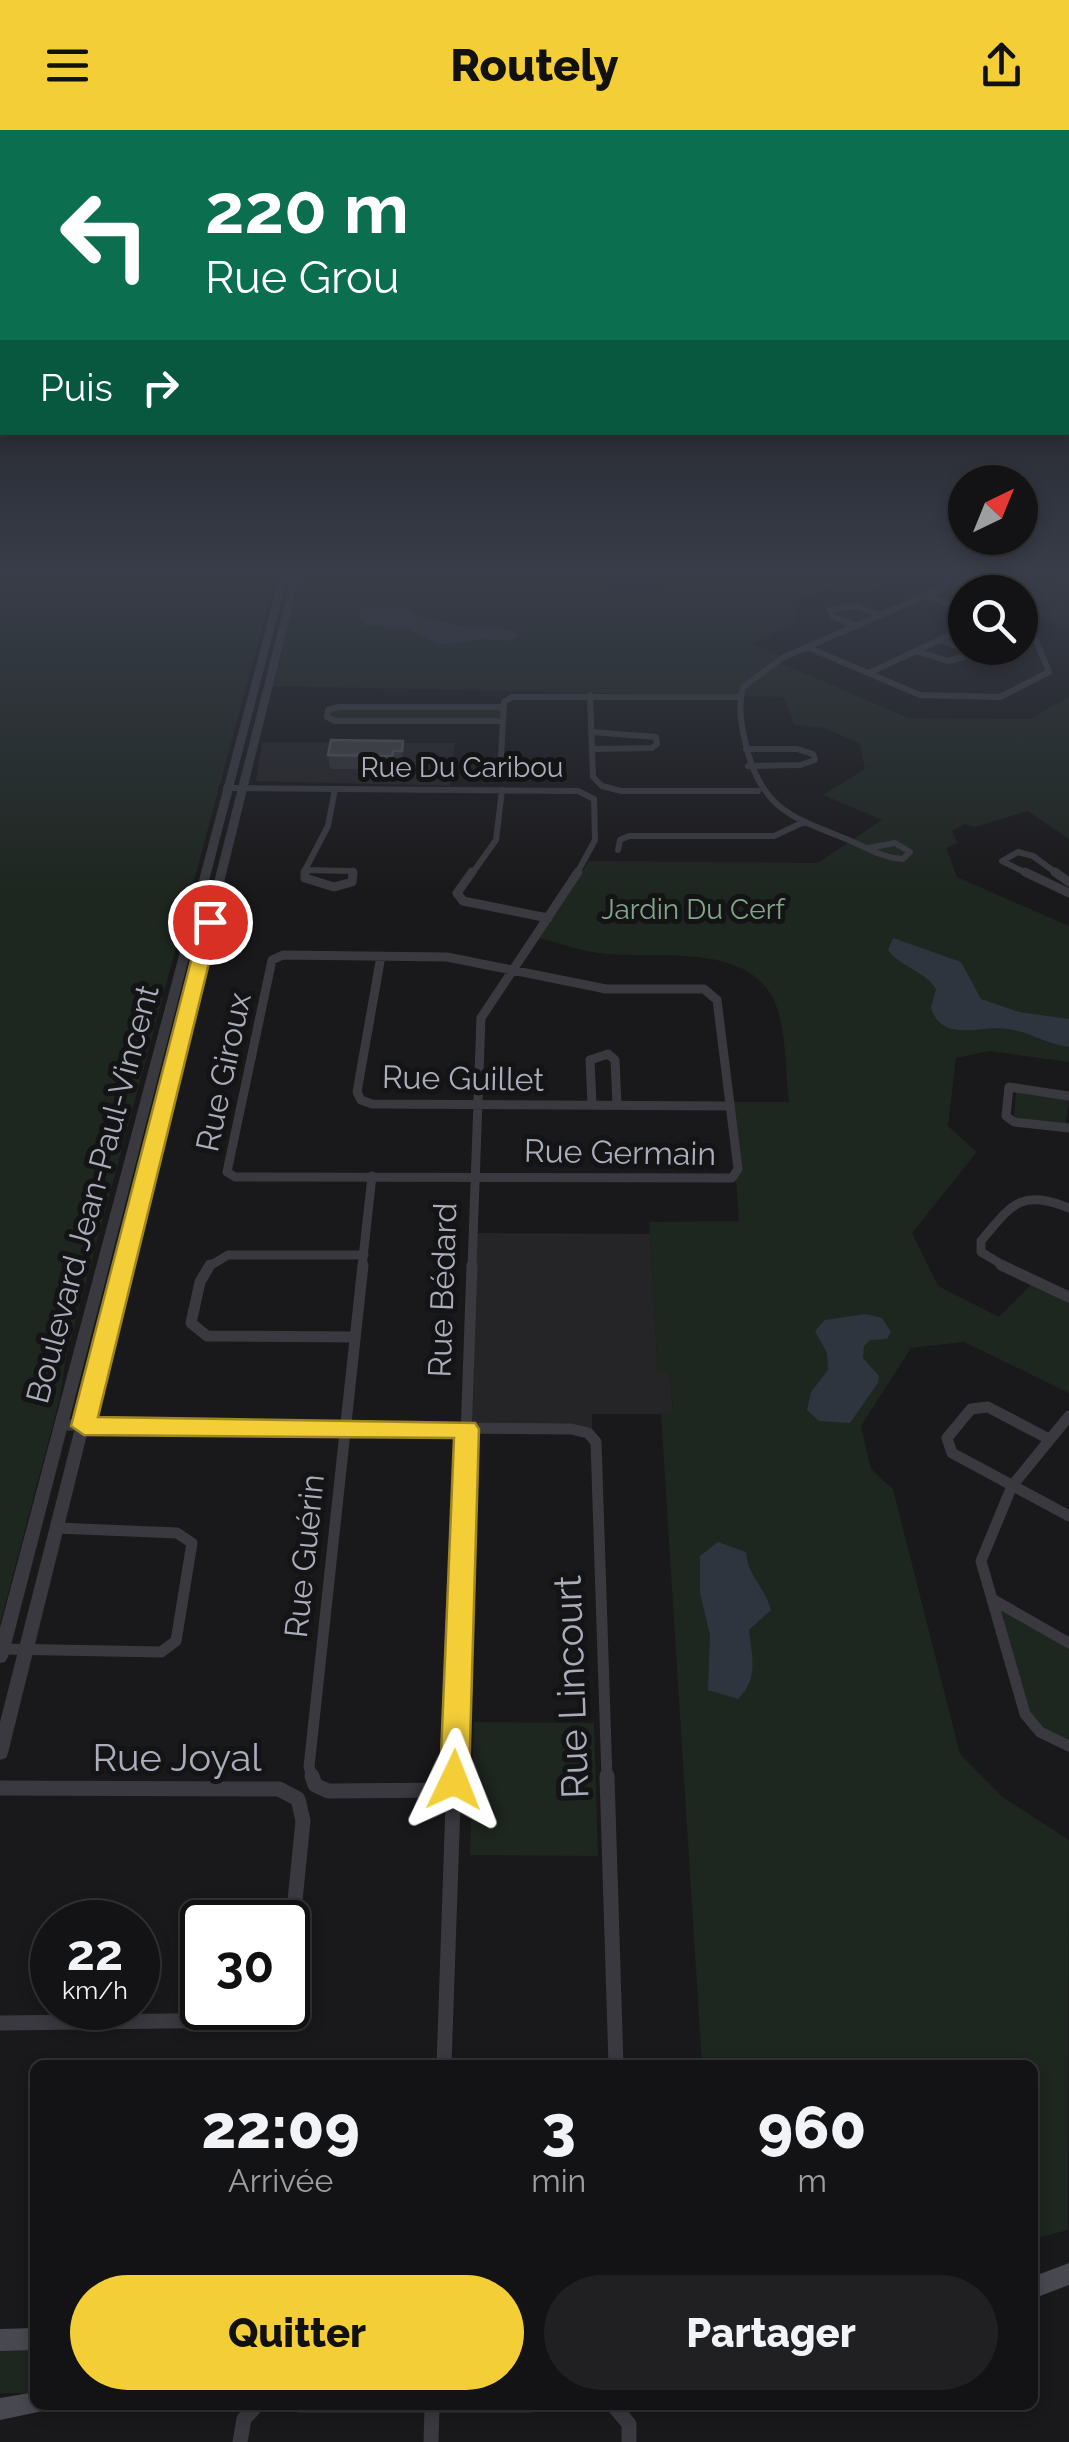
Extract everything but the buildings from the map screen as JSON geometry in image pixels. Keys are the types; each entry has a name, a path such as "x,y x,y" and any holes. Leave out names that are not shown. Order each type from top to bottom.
{"main road":[{"path":"1038,2286 1069,2274"},
{"path":"0,2340 30,2339"},
{"path":"0,2409 30,2404"}],"street":[{"name":"Boulevard Jean-Paul-Vincent","path":"1,1653 256,680"},
{"name":"Boulevard Jean-Paul-Vincent","path":"0,1753 270,680"},
{"path":"749,680 739,697 748,766 758,790 804,822 892,859 903,859 910,852 896,843 868,848"},
{"path":"883,680 920,695 1000,697 1033,680"},
{"path":"487,775 500,775 504,702 518,696 739,697"},
{"path":"590,696 591,732 592,749 652,748 657,744 656,736 646,732 591,732"},
{"path":"503,721 326,717 328,710 339,707 504,707"},
{"path":"416,721 417,707"},
{"name":"Rue Du Caribou","path":"592,749 593,777 602,786 621,790 758,790"},
{"path":"746,749 807,750 814,760 800,765 748,766"},
{"name":"Rue Du Caribou","path":"226,788 588,793"},
{"name":"Rue Du Caribou","path":"305,870 328,826 335,789"},
{"path":"502,790 496,840 457,892 463,901 548,918"},
{"name":"Rue Bédard","path":"444,2060 481,1018 596,840 594,799 588,793"},
{"path":"618,850 620,840 628,836 774,836 804,822"},
{"path":"1069,882 1033,856 1018,852 1002,861 1069,893"},
{"path":"305,870 353,870 352,882 339,888 324,886 305,878 305,870"},
{"name":"Rue Giroux","path":"372,1176 235,1177 227,1172 272,960 283,955 447,956 513,970"},
{"name":"Rue Guillet","path":"381,956 358,1092 362,1100 372,1104 730,1106"},
{"name":"Rue Germain","path":"476,1175 732,1178 738,1169 717,1000 712,993 704,989 606,990 513,970"},
{"name":"Rue Guillet","path":"592,1105 590,1060 608,1054 614,1060 617,1105"},
{"path":"1069,1096 1009,1087 1006,1116 1014,1122 1069,1128"},
{"path":"372,1176 476,1175"},
{"name":"Rue Guérin","path":"372,1176 308,1767 316,1784 328,1791 454,1790"},
{"path":"1069,1208 1033,1194 1018,1198 980,1241 981,1252 989,1259 1069,1297"},
{"path":"355,1336 207,1336 196,1332 191,1322 203,1268 212,1260 228,1255 364,1255"},
{"path":"1049,1439 988,1406 971,1409 947,1438 952,1454 1069,1516"},
{"path":"1067,1417 1012,1486 980,1561 1025,1714 1040,1732 1069,1746"},
{"name":"Rue Lincourt","path":"61,1426 585,1430 596,1442 616,2060"},
{"path":"1,1653 161,1652 176,1641 192,1542 178,1533 58,1528"},
{"path":"991,1599 1069,1643"},
{"name":"Rue Joyal","path":"0,1788 279,1789 298,1799 303,1821 295,1900"},
{"path":"0,2023 180,2021"},
{"path":"240,2442 244,2419 252,2410"},
{"path":"431,2442 432,2410"},
{"path":"616,2410 629,2433"}],"shaded area":[{"path":"262,742 455,743 450,786 256,781"},
{"path":"893,938 961,962 981,999 1019,1012 1069,1019 1069,1047 1008,1029 964,1030 944,1026 931,1008 936,989 888,950"},
{"path":"474,1233 650,1234 658,1372 670,1373 673,1414 592,1414 592,1434 467,1429"},
{"path":"866,1314 882,1318 891,1332 887,1339 870,1340 864,1346 863,1358 879,1376 878,1383 850,1423 819,1421 807,1410 811,1392 828,1370 827,1353 815,1331 825,1320"},
{"path":"718,1542 746,1552 771,1610 749,1630 752,1675 738,1699 708,1690 710,1635 700,1593 700,1556"}],"green space":[{"path":"0,680 248,680 66,1357 60,1398 0,1624"},
{"name":"Jardin Du Cerf","path":"275,680 820,680 908,718 1030,719 1069,697 1069,839 1028,811 975,827 964,824 952,831 957,843 946,848 957,877 1069,926 1069,1062 989,1051 956,1058 948,1126 977,1152 912,1233 938,1286 999,1317 1035,1281 1069,1297 1069,1393 964,1342 911,1348 861,1426 871,1469 893,1489 960,1754 1001,1796 1069,1840 1068,2230 1038,2238 1038,2060 702,2060 661,1414 673,1413 670,1373 658,1373 649,1222 739,1221 730,1102 789,1102 784,1039 775,1003 763,984 745,970 701,958 598,953 539,938 589,861 818,863 882,820 823,795 865,769 860,743 821,727 794,725 784,697 273,686"},
{"path":"504,707 503,721 335,721 327,717 328,710"},
{"path":"1016,1092 1069,1100 1065,1126 1014,1118"},
{"path":"991,1599 1069,1643 1069,1746 1025,1714"},
{"path":"474,1722 594,1723 598,1856 470,1855"},
{"path":"30,2349 30,2393 0,2393 0,2350"}],"route":[{"path":"210,922 84,1426 467,1429 454,1780"}]}
